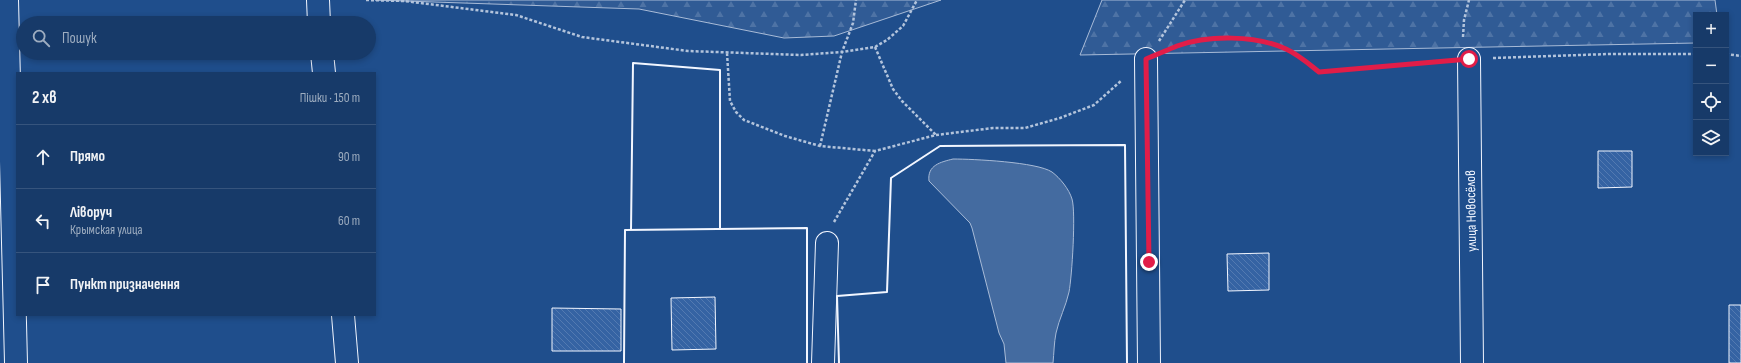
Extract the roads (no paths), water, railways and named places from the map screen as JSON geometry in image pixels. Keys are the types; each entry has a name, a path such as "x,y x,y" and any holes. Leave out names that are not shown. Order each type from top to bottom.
{"street":[{"path":"7,0 16,363"},
{"path":"318,0 319,16"},
{"path":"1146,59 1149,363"},
{"name":"улица Новосёлов","path":"1465,59 1472,363"},
{"path":"323,60 324,72"},
{"path":"823,363 827,243"},
{"path":"343,316 347,363"}]}
